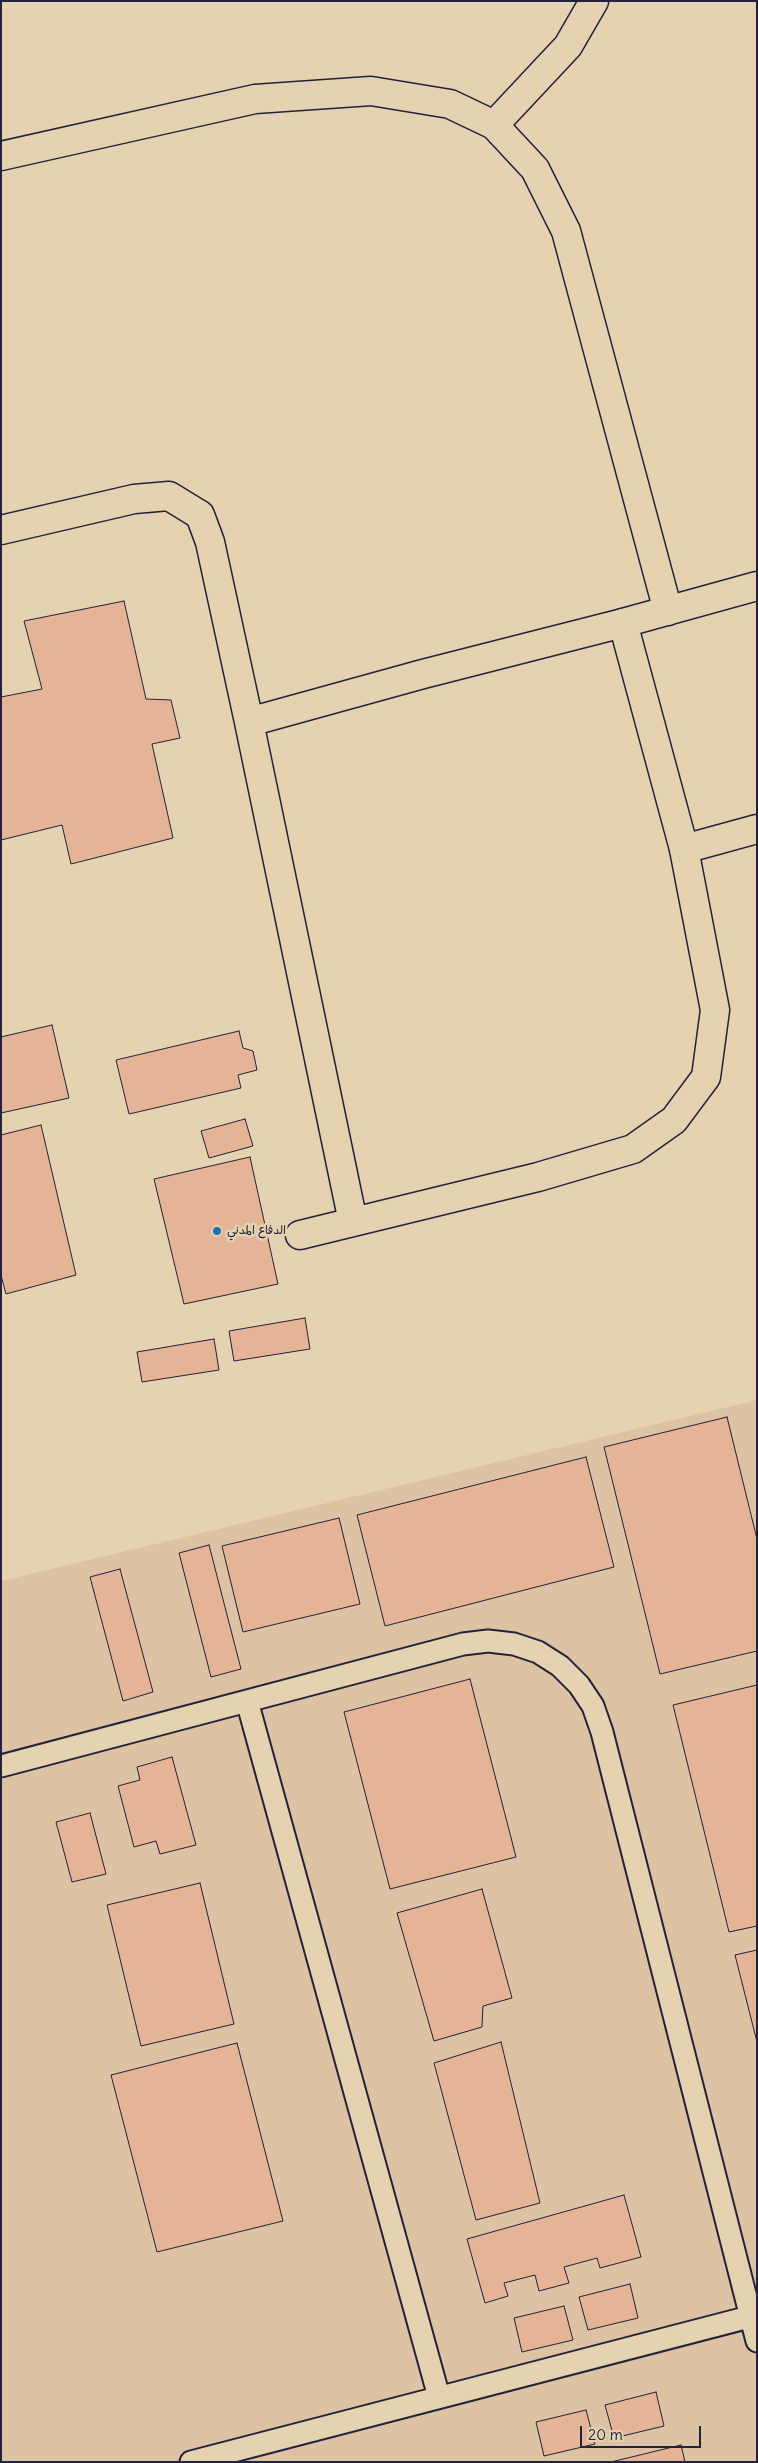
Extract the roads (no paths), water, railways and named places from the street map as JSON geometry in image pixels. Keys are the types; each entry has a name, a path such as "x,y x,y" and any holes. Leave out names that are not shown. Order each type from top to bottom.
{"street":[{"path":"494,125 568,46 594,1"},
{"path":"1,156 255,99 371,91 450,104 494,125 534,169 566,231 668,611"},
{"path":"1,530 134,499 169,496 200,515 210,542 249,722 353,1222"},
{"path":"249,722 757,586"},
{"path":"300,1235 538,1177 633,1149 674,1120 706,1077 715,1010 684,849 623,623"},
{"path":"684,849 757,829"}],"lane":[{"path":"1,1766 462,1644 488,1641 514,1644 538,1652 560,1666 579,1685 593,1706 602,1732 754,2316 757,2341"},
{"path":"247,1701 439,2398"},
{"path":"191,2462 754,2316"}],"place":[{"name":"الدفاع المدني","path":"217,1231"}]}
